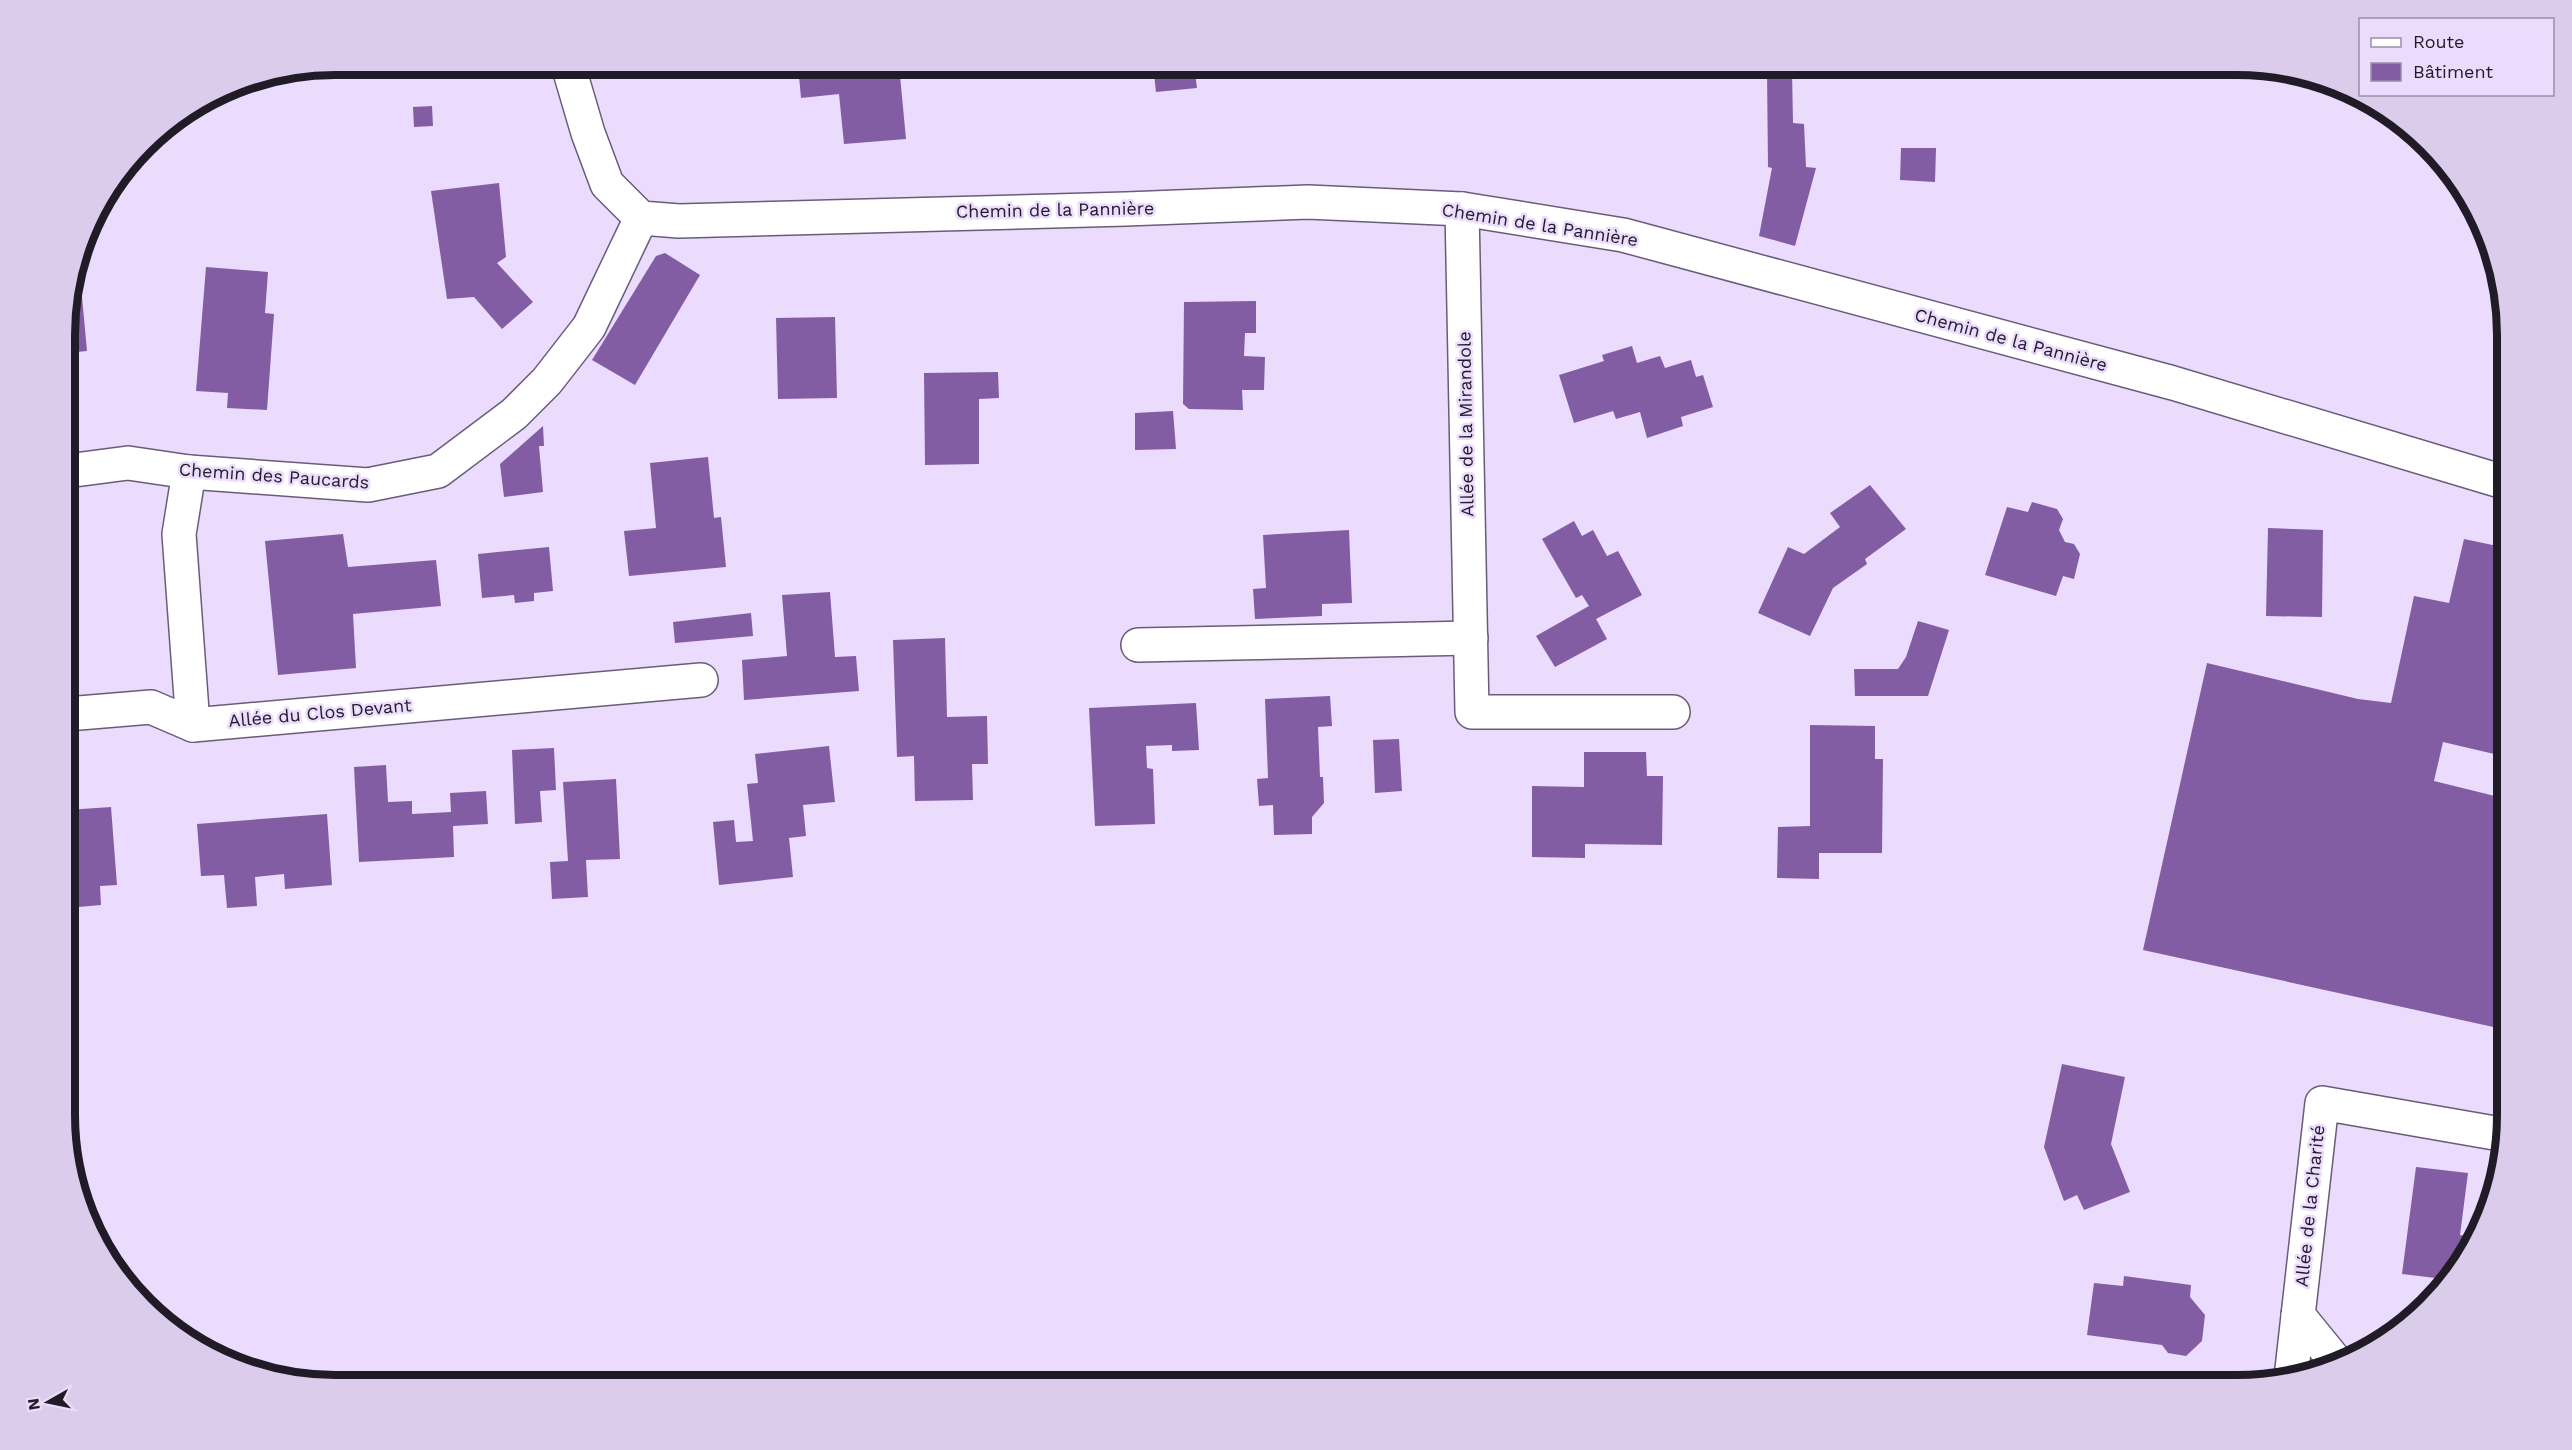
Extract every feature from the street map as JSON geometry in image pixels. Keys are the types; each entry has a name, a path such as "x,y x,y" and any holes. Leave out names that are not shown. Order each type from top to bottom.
{"street":[{"path":"571,75 588,133 607,184 641,218"},
{"name":"Chemin de la Pannière","path":"641,218 679,221 1308,202 1461,209 1623,235 2173,383 2497,480"},
{"name":"Allée de la Mirandole","path":"1461,209 1472,712 1673,712"},
{"name":"Chemin des Paucards","path":"75,470 128,464 189,472 368,485 438,471 514,414 547,381 588,327 641,218"},
{"path":"75,713 151,707 193,725 179,534 189,472"},
{"path":"1138,645 1471,638"},
{"name":"Allée du Clos Devant","path":"193,725 700,680"},
{"name":"Allée de la Charité","path":"2292,1369 2322,1103 2496,1133"},
{"path":"2298,1316 2332,1357"}],"building":[{"path":"799,75 900,75 906,139 844,144 839,94 801,98"},
{"path":"1154,75 1195,75 1197,88 1156,92"},
{"path":"1767,75 1792,75 1793,123 1804,124 1806,167 1816,168 1795,246 1759,236 1772,168 1768,167"},
{"path":"432,106 433,126 414,127 413,107"},
{"path":"1901,148 1936,148 1935,182 1900,180"},
{"path":"499,183 506,257 497,263 533,302 502,329 474,297 447,299 431,191"},
{"path":"665,253 700,275 635,385 592,360 656,256"},
{"path":"206,267 268,272 265,313 274,314 267,410 227,408 228,393 196,391"},
{"path":"80,286 87,351 75,352 77,301"},
{"path":"1256,301 1256,333 1245,333 1244,356 1265,357 1264,390 1242,390 1243,410 1189,409 1183,404 1184,302"},
{"path":"835,317 837,398 778,399 776,318"},
{"path":"1632,346 1637,363 1660,356 1665,368 1691,360 1696,377 1703,375 1713,407 1681,417 1683,426 1647,438 1640,412 1616,419 1613,411 1574,423 1559,375 1604,361 1602,355"},
{"path":"998,372 999,398 979,399 979,464 925,465 924,373"},
{"path":"1173,411 1176,449 1135,450 1135,413"},
{"path":"543,426 544,446 539,446 543,492 504,497 500,464"},
{"path":"708,457 714,518 721,517 726,567 629,576 624,531 656,528 650,463"},
{"path":"1870,485 1906,529 1865,559 1867,564 1833,588 1810,636 1758,613 1788,547 1804,554 1840,527 1830,513"},
{"path":"2032,502 2057,509 2063,519 2059,530 2065,542 2074,544 2080,554 2074,579 2063,576 2056,596 1985,575 2007,507 2028,512"},
{"path":"1574,521 1582,536 1593,530 1607,556 1618,551 1642,595 1596,619 1607,639 1555,667 1536,636 1589,606 1582,595 1576,598 1542,539"},
{"path":"2268,528 2323,530 2322,617 2266,616"},
{"path":"1349,530 1352,603 1322,604 1322,616 1255,619 1253,589 1266,588 1263,535"},
{"path":"343,534 348,567 436,560 441,606 353,614 356,668 278,675 265,541"},
{"path":"2464,539 2497,546 2497,755 2443,742 2434,781 2497,797 2497,1028 2143,950 2207,663 2358,699 2391,703 2414,596 2449,603"},
{"path":"549,547 553,591 534,593 534,601 515,603 514,595 482,598 478,554"},
{"path":"830,592 835,657 856,656 859,691 744,700 742,660 787,656 782,595"},
{"path":"751,613 753,636 675,643 673,622"},
{"path":"1918,621 1949,630 1928,696 1855,696 1854,669 1898,669 1906,657"},
{"path":"945,638 947,717 987,716 988,764 972,764 973,800 915,801 914,756 897,757 893,640"},
{"path":"1330,696 1332,726 1318,727 1320,777 1323,777 1324,803 1312,817 1312,834 1274,835 1273,805 1259,806 1257,779 1268,778 1265,699"},
{"path":"1196,703 1199,750 1172,751 1172,745 1146,746 1147,768 1153,769 1155,824 1095,826 1089,708"},
{"path":"1810,725 1875,726 1875,759 1883,759 1882,853 1819,853 1819,879 1777,878 1778,827 1810,826"},
{"path":"1399,739 1402,791 1375,793 1373,740"},
{"path":"829,746 835,802 803,805 806,836 789,838 793,877 719,885 713,822 734,820 736,842 753,841 747,784 758,783 755,754"},
{"path":"554,748 556,790 540,791 542,822 515,824 512,750"},
{"path":"1584,752 1646,752 1647,776 1663,776 1662,845 1585,844 1585,858 1532,857 1532,786 1584,787"},
{"path":"386,765 388,802 412,801 412,814 451,812 450,793 486,791 488,824 453,826 454,857 359,862 354,767"},
{"path":"616,779 620,859 586,860 588,897 552,899 550,862 568,861 563,782"},
{"path":"111,807 117,885 100,886 101,905 75,907 75,809"},
{"path":"327,814 332,885 285,889 284,874 255,877 257,906 227,908 224,875 201,876 197,824"},
{"path":"2062,1064 2125,1077 2111,1144 2130,1192 2084,1210 2077,1195 2064,1201 2044,1147"},
{"path":"2416,1167 2468,1173 2460,1235 2467,1236 2453,1259 2438,1278 2402,1274"},
{"path":"2124,1276 2191,1285 2190,1297 2205,1315 2202,1341 2186,1356 2168,1353 2162,1345 2087,1335 2094,1283 2123,1286"}]}
